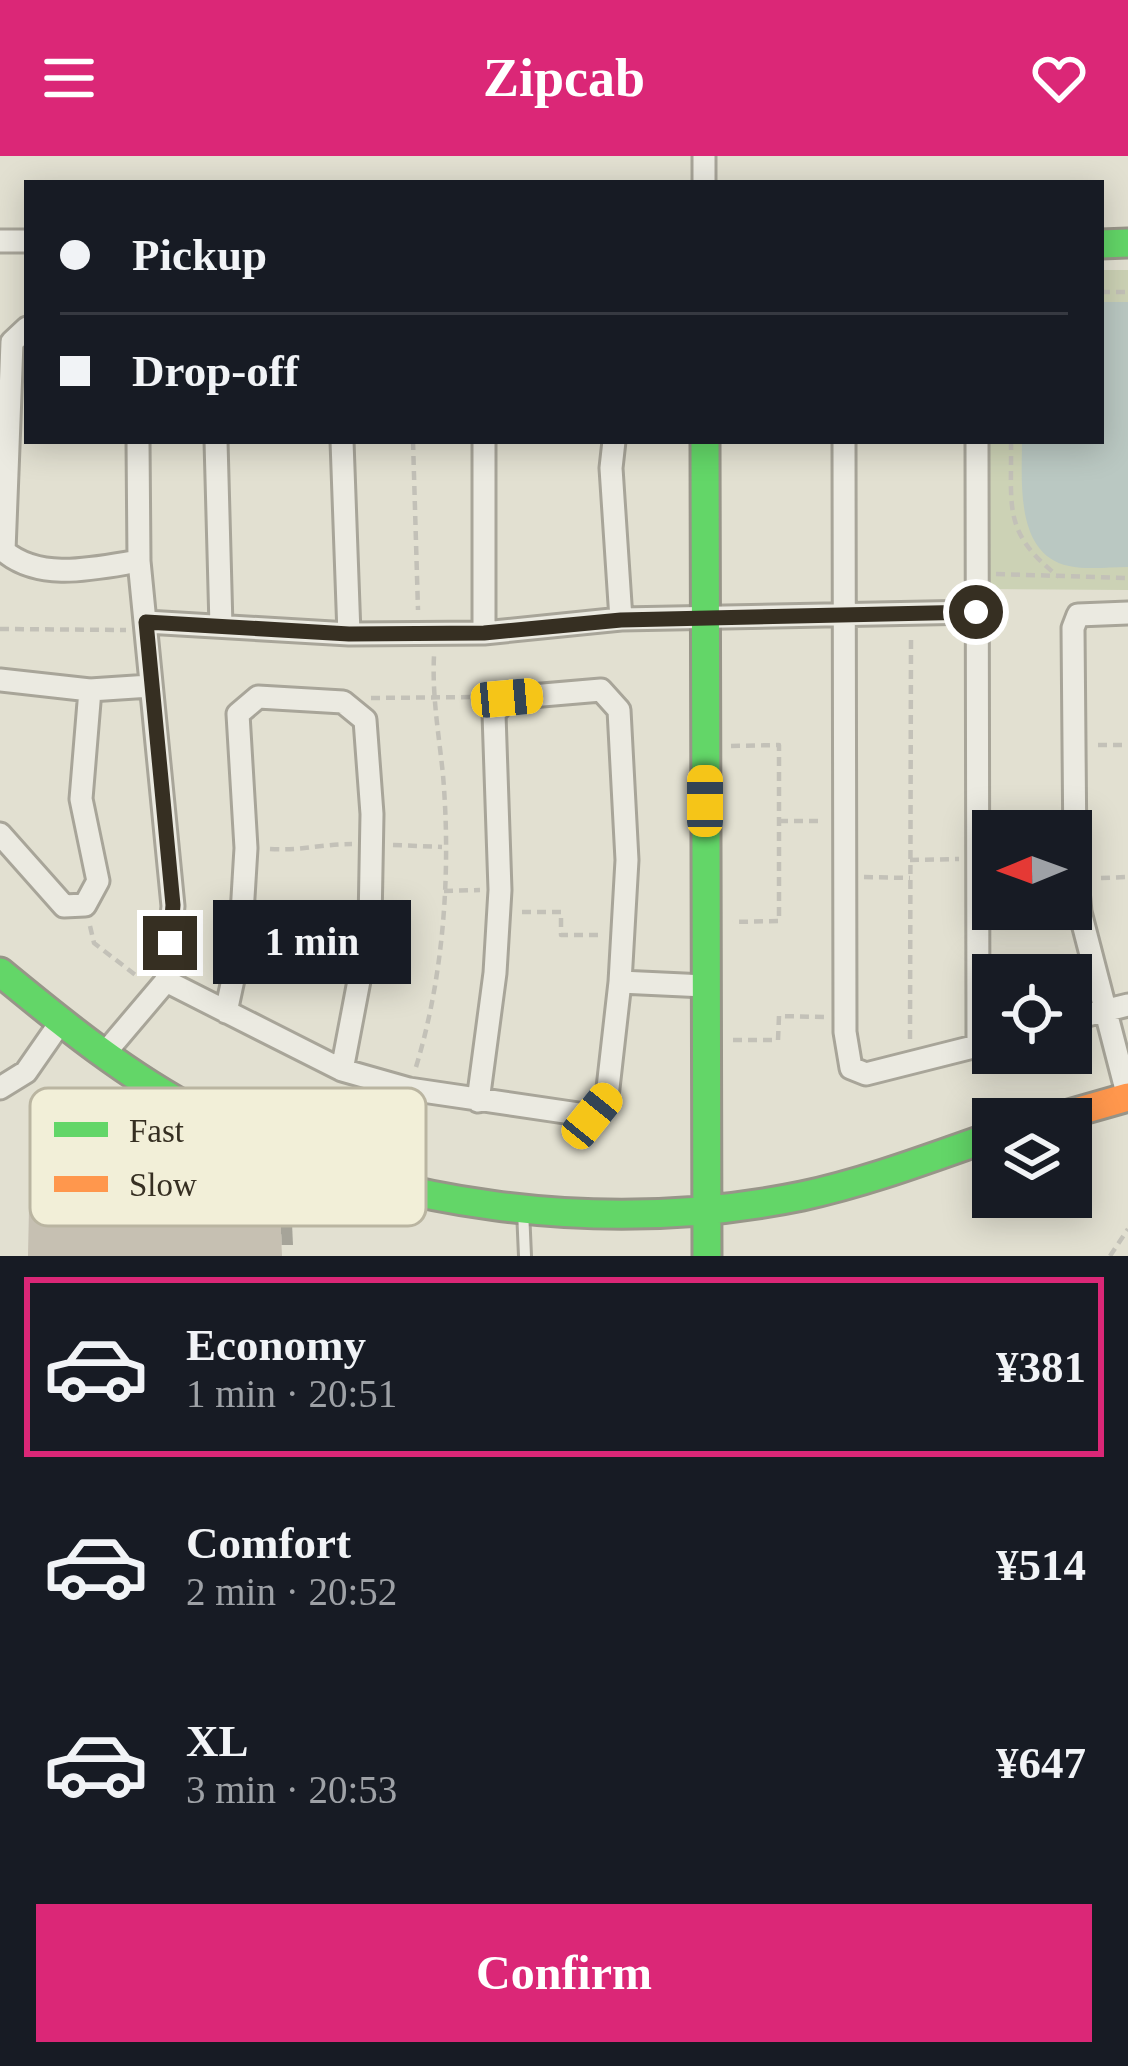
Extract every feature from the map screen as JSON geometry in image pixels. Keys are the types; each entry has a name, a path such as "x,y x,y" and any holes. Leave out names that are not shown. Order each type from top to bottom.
{"street":[{"path":"24,331 12,342 4,551 20,565 76,571 139,561"},
{"path":"105,1053 161,986 173,905 139,561 138,444"},
{"path":"216,444 221,626"},
{"path":"342,444 349,634"},
{"path":"484,444 484,633"},
{"path":"614,444 611,468 621,620"},
{"path":"705,444 707,1256"},
{"path":"844,444 845,1017 851,1068 866,1074 972,1048"},
{"path":"977,444 977,810"},
{"path":"146,626 221,626 426,642 621,620 976,612"},
{"path":"1075,810 1073,628 1078,615 1128,613"},
{"path":"0,680 90,690 150,686"},
{"path":"0,834 64,906 85,905 98,881 81,799 90,690"},
{"path":"426,1092 478,1101 592,1116 607,1097 627,860 619,710 602,690 507,698 494,714 499,901 478,1101"},
{"path":"226,1012 240,947 246,848 238,714 258,697 343,702 365,720 372,844 370,923 342,1070"},
{"path":"1087,930 1118,1007 1128,1097 1092,1107"},
{"path":"0,972 60,1023 160,1088"},
{"path":"620,982 705,986"},
{"path":"161,986 226,1012 342,1070 404,1088"},
{"path":"0,1088 26,1072 60,1023"},
{"path":"426,1192 569,1212 704,1210 779,1201 847,1184 972,1143"}],"lane":[{"path":"522,1206 525,1256"}],"path":[{"path":"404,1088 426,1033 444,891 443,778 419,579 413,444"},
{"path":"1011,444 1013,525 1026,550 1059,577"},
{"path":"976,574 1128,578"},
{"path":"910,1063 911,613"},
{"path":"0,629 146,626"},
{"path":"355,712 364,698 507,698"},
{"path":"721,922 779,921 779,745 723,746"},
{"path":"1074,745 1128,745"},
{"path":"779,821 846,821"},
{"path":"246,848 309,852 320,844 444,847"},
{"path":"910,860 972,858"},
{"path":"846,878 910,878"},
{"path":"1092,878 1128,878"},
{"path":"444,891 561,912 561,935 623,935"},
{"path":"85,905 94,943 161,986"},
{"path":"721,1040 778,1040 778,1016 845,1017"},
{"path":"1110,1256 1128,1229"}],"green space":[{"path":"1104,270 1128,270 1128,590 987,589 987,444 1104,444"}],"shaded area":[{"path":"1104,302 1128,302 1128,567 1083,568 1051,559 1030,532 1023,496 1022,444 1104,444"}],"building":[{"path":"29,1208 30,1226 281,1226 282,1256 28,1256"}],"traffic: fast":[{"path":"1104,244 1128,243"},
{"path":"705,444 707,1256"},
{"path":"0,972 156,1088"},
{"path":"426,1193 572,1213 726,1208 850,1184 972,1143"}],"traffic: slow":[{"path":"1092,1107 1128,1097"}],"route":[{"path":"170,943 173,905 146,622 349,634 484,633 621,620 976,612"}]}
